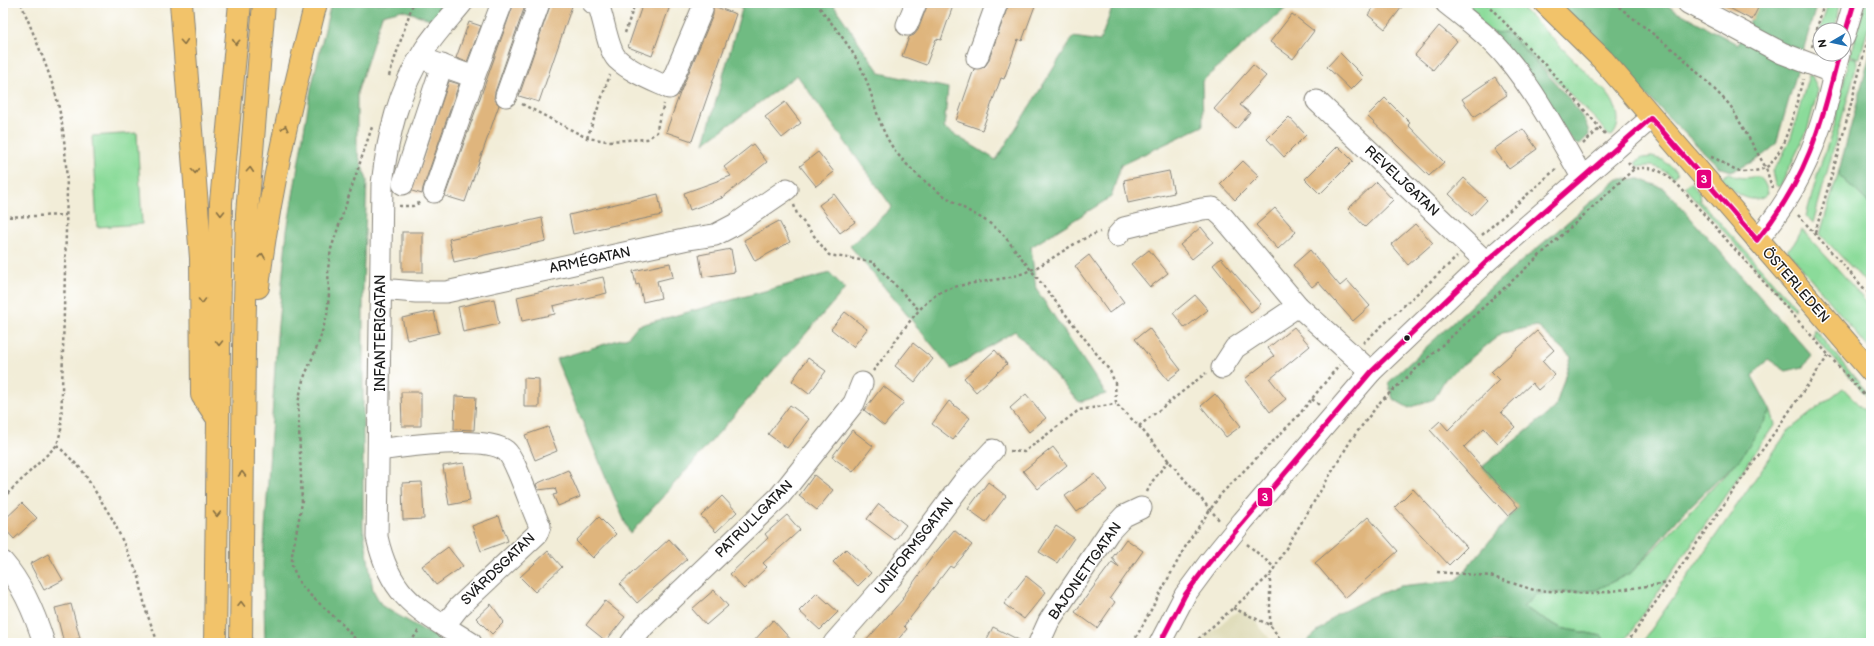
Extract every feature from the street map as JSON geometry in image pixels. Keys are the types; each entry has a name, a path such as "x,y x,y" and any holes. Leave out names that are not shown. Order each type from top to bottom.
{"main road":[{"path":"181,3 201,258 202,395 218,419"},
{"path":"215,643 221,202 240,3"},
{"path":"241,643 247,214 264,3"},
{"path":"244,348 253,326 267,220 280,150 316,3"},
{"name":"ÖSTERLEDEN","path":"1545,3 1603,60 1651,118 1871,371"}],"street":[{"name":"INFANTERIGATAN","path":"462,3 426,48 392,120 386,145 381,206 377,537 380,553 402,594 422,614 471,643"},
{"path":"434,192 474,77 502,3"},
{"path":"506,96 539,3"},
{"path":"593,3 599,6 606,34 616,58 642,76 669,88 702,10"},
{"path":"907,25 916,3"},
{"path":"977,58 997,3"},
{"path":"1446,3 1480,30 1507,58 1541,106 1582,177"},
{"path":"1688,3 1747,36 1807,63 1836,64 1815,142 1802,174 1786,203 1757,240"},
{"path":"1849,22 1854,3"},
{"path":"421,58 474,77"},
{"path":"403,184 442,65"},
{"name":"REVELJGATAN","path":"1317,101 1486,262"},
{"path":"1160,643 1185,595 1208,564 1243,520 1371,372 1486,262 1651,118"},
{"name":"ARMÉGATAN","path":"380,290 446,292 688,239 715,235 736,224 787,189"},
{"path":"1117,236 1124,228 1202,209 1213,208 1223,217 1298,306 1371,372"},
{"path":"1222,368 1235,348 1298,306"},
{"name":"PATRULLGATAN","path":"631,643 644,627 779,497 854,403 862,383"},
{"name":"SVÄRDSGATAN","path":"379,450 419,444 454,442 497,446 507,451 540,526 537,534 459,607 444,626"},
{"name":"UNIFORMSGATAN","path":"834,643 891,578 964,481 993,450"},
{"name":"BAJONETTGATAN","path":"1039,643 1049,621 1109,532 1124,516 1141,508"},
{"path":"3,562 18,584 36,616 44,643"}],"path":[{"path":"3,498 57,445 61,430 66,155 54,87 21,3"},
{"path":"388,76 413,3"},
{"path":"816,3 852,52 864,76 883,131 896,152 913,170 950,200 991,222 1002,233 1110,371 1115,383 1116,404 1139,426 1220,521"},
{"path":"1133,643 1188,542 1221,494 1298,416 1351,354 1600,128 1548,68 1486,3"},
{"path":"1614,3 1682,57 1715,88 1730,105 1766,168 1773,160 1787,135 1824,3"},
{"path":"1871,27 1840,146 1815,233 1871,296"},
{"path":"506,96 587,138 607,141 647,139 657,132 658,123"},
{"path":"359,643 300,584 294,570 292,555 302,503 297,412 300,391 320,342 327,315 329,294 328,269 331,249 374,122"},
{"path":"1194,643 1270,575 1351,440 1380,401 1634,169 1644,167 1655,168 1665,173 1678,185 1871,403"},
{"path":"787,189 798,214 829,255 872,262 919,310"},
{"path":"381,206 413,206 424,201 434,192"},
{"path":"3,217 66,215"},
{"path":"862,383 919,310 938,293 948,289 989,282 1031,270 1079,240 1100,232 1117,236"},
{"path":"1628,643 1828,356"},
{"path":"1139,426 1207,372 1222,368"},
{"path":"1312,399 1323,408"},
{"path":"993,450 1024,452 1079,410 1116,404"},
{"path":"57,445 82,470 113,520 139,577 146,611 158,643"},
{"path":"1141,508 1151,483 1169,460"},
{"path":"1246,543 1275,568"},
{"path":"1437,572 1490,576 1534,590 1591,594 1669,583"},
{"path":"1270,575 1270,625"},
{"path":"1233,608 1270,625 1283,643"}],"shaded area":[{"path":"1243,611 1252,617 1273,643 1198,643 1233,614"}],"green space":[{"path":"331,3 449,3 436,21 402,10 382,15 357,93 357,151 367,180 363,287 363,527 373,590 382,606 446,643 265,643 263,563 277,335 287,231 311,89"},
{"path":"737,3 832,3 880,73 948,88 944,128 996,160 1073,37 1100,41 1114,3 1292,3 1202,81 1203,126 1121,165 1111,197 1031,247 1036,289 1106,394 1079,402 1015,331 952,369 850,246 892,207 797,75 704,143 742,9"},
{"path":"1454,3 1517,3 1610,97 1618,119 1616,131 1612,136 1608,135 1597,121 1507,32 1493,33"},
{"path":"1553,3 1662,3 1737,44 1760,3 1817,3 1776,144 1755,160 1731,171 1719,167"},
{"path":"1828,3 1839,3 1836,22 1822,22"},
{"path":"1865,3 1871,3 1871,18 1860,57 1858,58 1852,56 1852,48"},
{"path":"1507,32 1555,82 1579,112 1586,125 1589,135 1579,145 1574,143 1493,33"},
{"path":"1871,51 1871,205 1838,174"},
{"path":"1852,57 1856,58 1857,64 1813,223 1806,216 1819,169 1834,127 1848,62 1852,62"},
{"path":"1809,75 1812,76 1818,90 1807,131 1781,185 1778,187 1775,184 1772,171 1781,159 1791,137"},
{"path":"137,133 142,224 97,227 92,136"},
{"path":"1652,157 1663,160 1678,173 1673,177 1654,166 1639,167 1635,163 1642,158"},
{"path":"1729,173 1743,178 1759,178 1765,185 1768,193 1755,199 1742,196 1730,188 1721,178"},
{"path":"1838,174 1871,205 1871,288 1820,234"},
{"path":"1618,179 1640,179 1665,189 1812,356 1803,367 1786,371 1768,359 1752,376 1771,411 1740,459 1685,511 1632,572 1596,590 1537,594 1523,607 1561,628 1602,636 1606,643 1305,643 1336,615 1369,598 1400,586 1457,580 1518,507 1482,467 1555,408 1571,357 1537,326 1502,333 1445,379 1434,399 1409,408 1393,399 1388,383 1482,295"},
{"path":"1690,182 1699,193 1700,201 1794,305 1794,310 1684,187"},
{"path":"1802,230 1871,308 1871,351 1787,250 1793,245"},
{"path":"830,273 845,289 630,534 556,359 628,337 637,326"},
{"path":"1814,329 1871,397 1871,401 1813,335"},
{"path":"1843,388 1871,418 1871,633 1866,643 1642,643 1788,431"},
{"path":"1771,411 1775,424 1623,643 1606,643 1602,636 1561,628 1523,607 1537,594 1596,590 1632,572 1740,459"}],"building":[{"path":"514,3 526,3 495,92 494,99 499,105 465,202 445,196"},
{"path":"551,3 573,3 539,102 519,96"},
{"path":"643,3 671,3 652,56 628,47"},
{"path":"928,3 954,3 941,40 936,39 926,65 902,56 909,37 914,35 918,30"},
{"path":"1009,3 1036,3 1022,41 1018,39 1004,79 1001,78 982,130 956,121 974,69 984,67 988,62"},
{"path":"1377,3 1405,3 1385,29 1368,15"},
{"path":"1720,3 1753,3 1759,6 1752,20"},
{"path":"713,6 736,14 692,141 666,132 680,93 713,15"},
{"path":"1292,14 1314,31 1293,59 1270,42"},
{"path":"469,22 481,26 467,62 456,58"},
{"path":"1439,26 1457,41 1433,70 1415,55"},
{"path":"1340,53 1364,77 1351,90 1327,67"},
{"path":"1253,65 1266,76 1240,105 1250,113 1236,129 1214,109"},
{"path":"1495,77 1507,95 1474,117 1462,99"},
{"path":"449,81 459,84 422,194 412,191"},
{"path":"1385,98 1410,123 1408,125 1444,162 1429,176 1367,116"},
{"path":"785,102 801,123 782,138 765,117"},
{"path":"1289,117 1306,135 1284,157 1267,139"},
{"path":"1523,129 1537,149 1509,169 1494,149"},
{"path":"753,144 767,162 722,198 690,210 684,193 731,176 724,167"},
{"path":"1338,146 1353,161 1320,194 1305,179"},
{"path":"818,152 834,172 816,186 800,166"},
{"path":"1243,161 1259,176 1235,200 1220,184"},
{"path":"1169,171 1174,193 1128,203 1124,180"},
{"path":"1464,178 1487,200 1472,216 1449,194"},
{"path":"1376,182 1393,200 1365,227 1348,209"},
{"path":"658,194 662,215 573,234 569,215"},
{"path":"834,194 855,222 840,233 819,205"},
{"path":"1275,208 1296,232 1278,249 1256,225"},
{"path":"542,218 546,241 454,262 449,239"},
{"path":"779,221 790,242 755,261 744,240"},
{"path":"1415,224 1433,243 1408,265 1391,245"},
{"path":"1201,227 1213,242 1192,259 1180,245"},
{"path":"402,232 423,232 423,272 402,272"},
{"path":"731,249 735,272 703,277 699,255"},
{"path":"1149,250 1168,273 1150,287 1131,264"},
{"path":"1310,250 1340,286 1347,280 1370,306 1353,321 1318,282 1312,287 1293,265"},
{"path":"1089,255 1124,302 1109,313 1075,266"},
{"path":"1221,258 1261,304 1251,312 1213,265"},
{"path":"670,263 673,277 657,281 661,298 643,302 639,284 636,285 633,271"},
{"path":"603,277 607,293 553,306 555,314 522,321 517,297"},
{"path":"1195,295 1208,310 1185,328 1173,313"},
{"path":"494,299 499,324 463,332 458,307"},
{"path":"434,311 439,333 407,340 402,318"},
{"path":"845,312 867,329 853,347 831,329"},
{"path":"1294,327 1310,346 1270,379 1286,399 1270,412 1245,379 1274,356 1268,348"},
{"path":"1149,328 1181,370 1168,380 1135,339"},
{"path":"1537,331 1554,350 1542,361 1555,375 1538,390 1532,383 1501,412 1515,427 1498,443 1484,428 1464,447 1518,507 1508,516 1430,430 1440,421 1448,430 1499,380 1491,372"},
{"path":"913,343 933,359 915,382 895,366"},
{"path":"995,350 1007,364 976,392 964,378"},
{"path":"808,358 826,371 809,394 792,381"},
{"path":"524,378 539,379 539,407 524,407"},
{"path":"883,386 904,402 884,426 864,410"},
{"path":"401,392 421,392 421,426 402,426"},
{"path":"1026,394 1046,418 1029,432 1010,408"},
{"path":"1215,394 1241,426 1226,437 1201,406"},
{"path":"455,396 476,397 474,430 454,429"},
{"path":"949,401 970,418 953,440 932,424"},
{"path":"790,405 809,419 787,448 768,434"},
{"path":"548,427 557,451 535,460 525,435"},
{"path":"852,430 873,446 853,472 832,457"},
{"path":"1053,447 1067,465 1038,489 1023,471"},
{"path":"464,463 470,501 449,505 443,466"},
{"path":"568,470 580,497 558,506 553,495 557,494 555,488 538,490 536,484"},
{"path":"1095,474 1107,490 1077,512 1065,496"},
{"path":"814,475 833,490 817,510 799,496"},
{"path":"422,482 424,519 403,520 402,483"},
{"path":"988,482 1006,496 986,522 968,509"},
{"path":"1413,489 1467,547 1449,565 1395,507"},
{"path":"722,496 737,512 716,532 701,516"},
{"path":"22,503 37,518 14,539 3,527 3,521"},
{"path":"879,504 906,525 895,540 867,519"},
{"path":"787,515 800,530 763,563 767,567 744,589 730,574 768,538 765,534"},
{"path":"499,516 508,541 481,551 472,526"},
{"path":"599,517 616,534 593,558 576,541"},
{"path":"1368,517 1398,551 1345,598 1315,563"},
{"path":"1056,526 1074,538 1057,563 1039,552"},
{"path":"954,530 972,545 953,568 950,566 904,626 907,629 895,643 864,643 903,599 902,598 935,553"},
{"path":"669,539 687,559 637,603 620,584"},
{"path":"1126,539 1143,551 1110,598 1115,602 1097,628 1075,612 1112,562 1119,567 1112,558"},
{"path":"448,547 463,566 436,585 422,566"},
{"path":"846,549 871,573 858,586 833,562"},
{"path":"548,551 562,567 535,592 520,577"},
{"path":"48,554 63,580 44,590 30,564"},
{"path":"1026,576 1046,592 1024,619 1004,604"},
{"path":"714,590 728,606 706,625 692,609"},
{"path":"817,593 838,612 820,630 799,611"},
{"path":"605,601 625,617 606,641 586,625"},
{"path":"71,604 80,638 64,643 55,608"},
{"path":"491,604 504,622 492,634 476,618"},
{"path":"773,620 794,643 752,643"},
{"path":"993,627 1025,643 985,643"}],"transit line":[{"name":"3","path":"1848,22 1854,3"},
{"name":"3","path":"1757,240 1774,218 1788,196 1810,152 1818,130 1837,62"},
{"name":"3","path":"1651,118 1757,240"},
{"name":"3","path":"1160,643 1185,595 1208,564 1371,372 1486,262 1651,118"}]}
